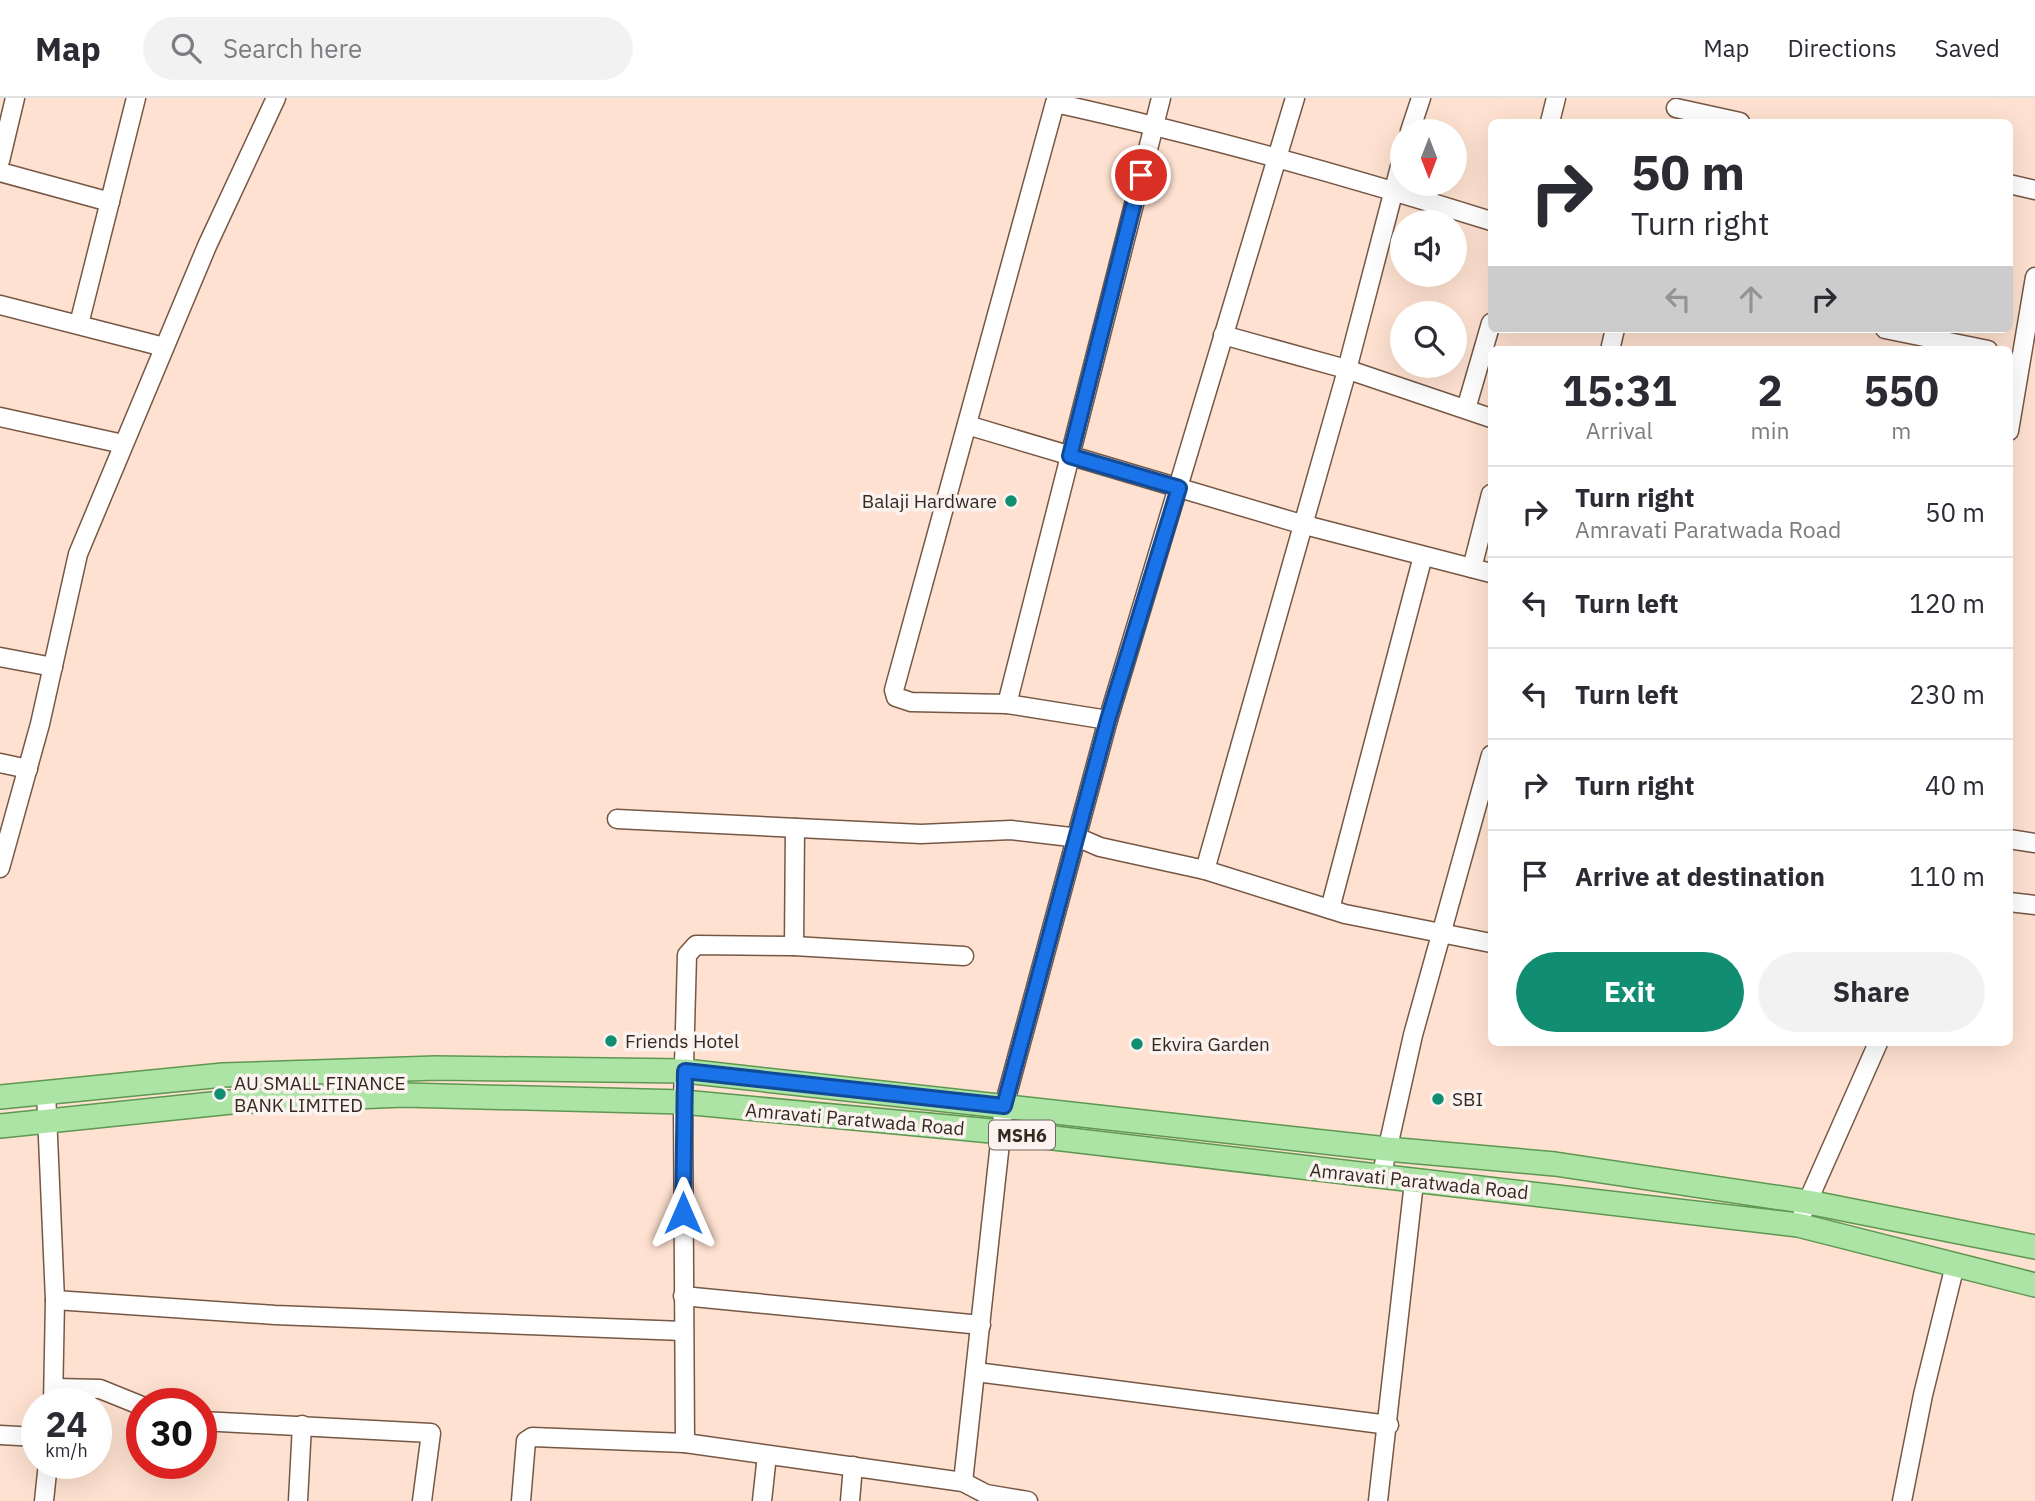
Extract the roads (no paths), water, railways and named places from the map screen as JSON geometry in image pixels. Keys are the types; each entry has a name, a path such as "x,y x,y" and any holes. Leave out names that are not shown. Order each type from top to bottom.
{"main road":[{"name":"Amravati Paratwada Road","path":"0,1097 223,1075 436,1068 685,1071 1387,1149 1555,1164 1808,1202 2035,1247"},
{"name":"Amravati Paratwada Road","path":"0,1126 231,1102 404,1095 682,1102 1002,1132 1798,1225 2035,1285"}],"street":[{"path":"0,161 15,98"},
{"path":"79,324 136,98"},
{"path":"0,868 28,769 78,554 207,246 276,98"},
{"path":"1007,704 1161,98"},
{"path":"962,1482 1004,1106 1079,838 1108,720 1295,98"},
{"path":"1414,119 1421,98"},
{"path":"1551,119 1556,98"},
{"path":"1108,720 1007,704 911,702 896,697 894,690 967,425 1003,282 1055,103 1154,124 1390,189"},
{"path":"1675,109 1725,119"},
{"path":"0,172 110,202"},
{"path":"2013,185 2035,190"},
{"path":"1205,870 1346,369 1390,196"},
{"path":"1412,196 1488,219"},
{"path":"2013,388 2016,356 2035,277"},
{"path":"0,305 164,347"},
{"path":"1466,409 1488,333"},
{"path":"1907,333 1969,346"},
{"path":"1223,335 1346,369 1488,417"},
{"path":"0,417 123,444"},
{"path":"967,425 1303,525 1488,572"},
{"path":"1472,569 1488,507"},
{"path":"1330,909 1423,556"},
{"path":"0,657 53,667"},
{"path":"0,763 28,769"},
{"path":"1381,1178 1413,1035 1488,766"},
{"path":"617,819 921,834 1011,830 1079,838 1100,847 1205,870 1330,909 1488,942"},
{"path":"794,828 794,946"},
{"path":"2013,839 2035,842"},
{"path":"2013,902 2035,905"},
{"path":"685,1443 682,1102 687,955 690,949 696,945 794,946 964,957"},
{"path":"1798,1225 1877,1046"},
{"path":"46,1091 55,1300 54,1388"},
{"path":"1378,1501 1389,1425 1415,1182"},
{"path":"1902,1501 1923,1395 1955,1265"},
{"path":"683,1296 981,1325"},
{"path":"55,1300 275,1315 683,1331"},
{"path":"976,1372 1389,1425"},
{"path":"217,1422 431,1433 422,1501"},
{"path":"298,1501 302,1426"},
{"path":"0,1435 21,1436"},
{"path":"521,1501 526,1441 529,1438 685,1443 962,1482 986,1494 1028,1501"},
{"path":"762,1501 767,1455"},
{"path":"850,1501 853,1466"},
{"path":"44,1501 46,1479"}],"place":[{"name":"Balaji Hardware","path":"1011,501"},
{"name":"Friends Hotel","path":"611,1041"},
{"name":"Ekvira Garden","path":"1137,1044"},
{"name":"AU SMALL FINANCE BANK LIMITED","path":"220,1094"},
{"name":"SBI","path":"1438,1099"}]}
